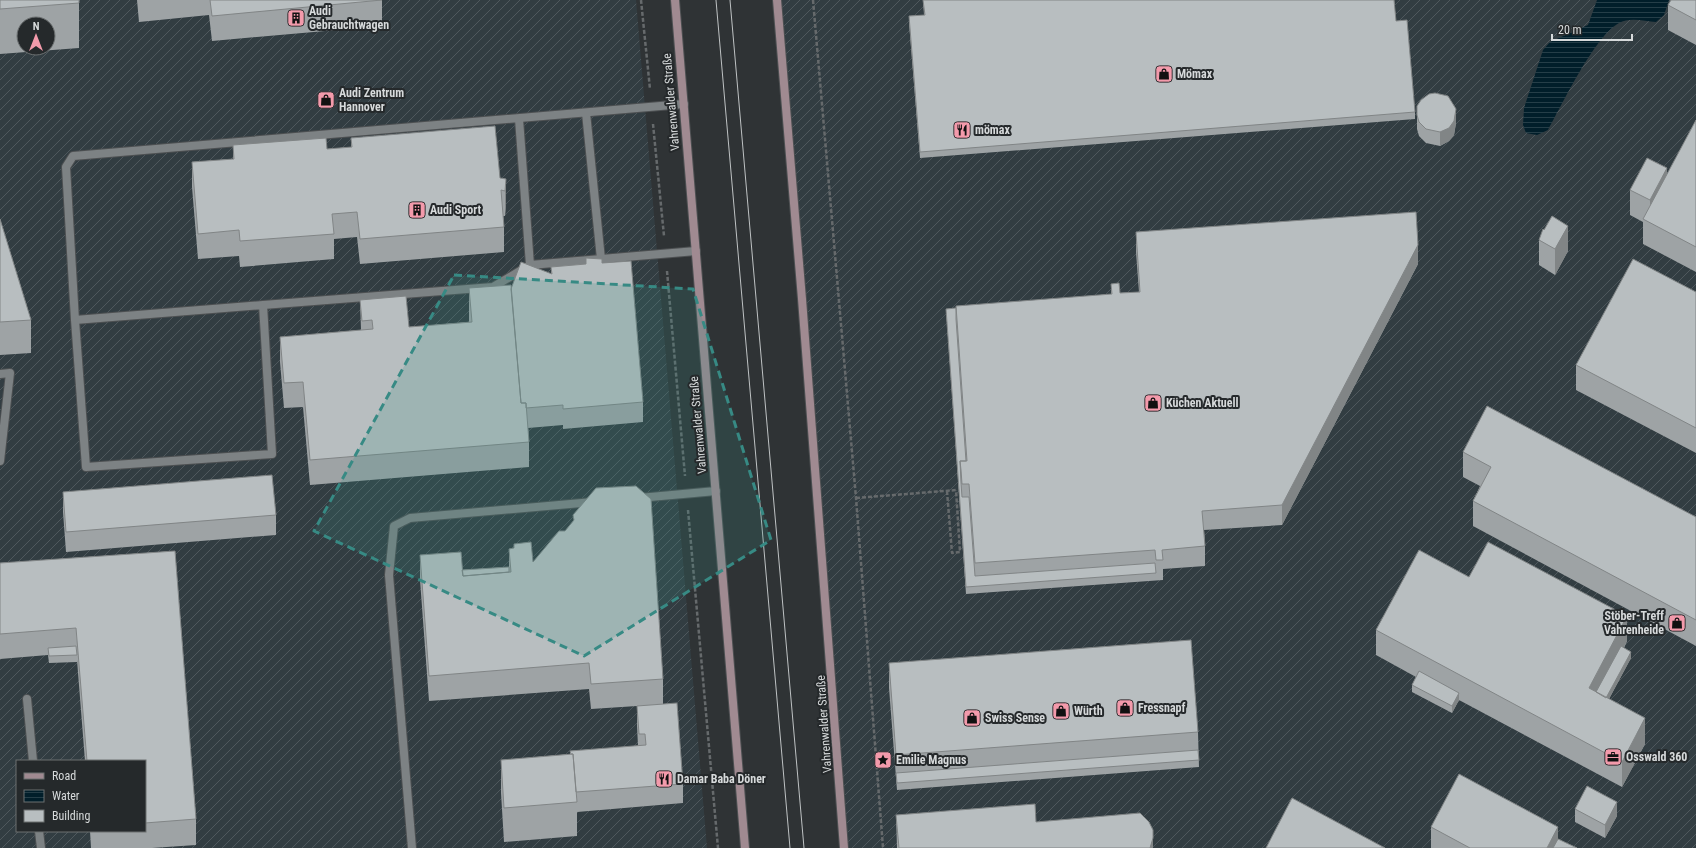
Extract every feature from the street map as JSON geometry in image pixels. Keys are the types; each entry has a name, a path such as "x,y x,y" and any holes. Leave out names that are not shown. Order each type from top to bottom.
{"main road":[{"name":"Vahrenwalder Straße","path":"675,0 745,848"},
{"name":"Vahrenwalder Straße","path":"776,0 805,330 844,848"}],"lane":[{"path":"263,305 272,454 86,467 66,167 73,156 684,104"},
{"path":"586,113 600,259"},
{"path":"519,119 530,265"},
{"path":"75,320 493,288 530,265 696,251"},
{"path":"0,374 10,373 0,461"},
{"path":"631,499 716,491"},
{"path":"412,848 389,575 394,526 410,518 599,501"},
{"path":"27,699 33,760"},
{"path":"40,832 41,848"}],"path":[{"path":"641,0 652,107 718,848"},
{"path":"813,0 856,498 883,848"},
{"path":"947,491 952,552 960,552 956,490"},
{"path":"856,498 961,490"}],"highlighted area":[{"path":"454,275 693,289 771,540 584,656 314,531"}],"shaded area":[{"path":"0,0 636,0 707,848 0,848"},
{"path":"777,0 1696,0 1696,848 844,848"}],"water":[{"path":"1597,0 1669,0 1664,15 1656,22 1627,20 1619,23 1609,31 1599,42 1570,88 1548,130 1537,135 1526,133 1523,125 1524,108 1543,50 1550,42 1588,25"}],"building":[{"path":"0,0 79,0 79,3 0,9"},
{"path":"210,0 382,0 212,16"},
{"name":"Mömax","path":"923,0 1394,0 1396,21 1407,20 1415,112 920,152 909,16 925,15"},
{"path":"1671,0 1696,0 1696,20 1668,5"},
{"path":"1435,93 1448,96 1456,109 1454,121 1449,128 1440,132 1426,129 1419,122 1417,115 1417,106 1421,100 1429,94"},
{"path":"1696,120 1696,247 1643,219"},
{"path":"495,126 500,178 506,179 505,191 501,190 504,227 360,239 357,212 332,214 334,234 240,241 239,230 198,234 192,162 234,159 233,145 326,138 327,149 352,147 351,138"},
{"path":"1647,158 1667,168 1650,200 1630,190"},
{"name":"Küchen Aktuell","path":"1416,212 1418,245 1282,505 1202,511 1205,546 1162,550 1163,560 1156,560 1155,550 975,563 969,484 962,484 960,461 967,461 956,306 1112,294 1111,284 1119,283 1120,293 1140,292 1136,232"},
{"path":"1552,216 1568,226 1555,249 1539,240 1543,229 1544,230"},
{"path":"0,219 31,320 0,322"},
{"path":"586,258 602,259 602,263 631,261 643,402 563,409 563,405 526,408 526,403 521,403 511,289 521,262 552,274 551,267 586,264"},
{"path":"1633,259 1696,292 1696,428 1576,365"},
{"path":"511,285 521,403 526,403 529,442 310,460 303,382 284,383 280,337 373,329 372,320 362,321 360,300 406,296 409,327 472,322 469,288"},
{"path":"956,308 966,461 960,461 961,483 962,497 969,497 975,576 1155,563 1156,573 966,587 946,309"},
{"path":"1487,406 1696,517 1696,620 1473,501 1491,467 1463,452"},
{"path":"272,475 276,515 66,532 63,492"},
{"path":"636,486 651,499 663,679 591,684 589,663 429,676 420,555 461,552 463,576 511,572 509,549 514,548 514,544 531,542 533,562 559,531 565,531 574,520 573,515 596,488"},
{"path":"1488,542 1627,616 1589,688 1645,718 1622,762 1376,630 1419,550 1469,577"},
{"path":"175,551 196,819 146,823 146,760 87,760 76,628 0,634 0,563"},
{"path":"509,567 509,572 463,576 462,570"},
{"path":"1191,640 1198,732 896,755 889,663"},
{"path":"76,646 77,655 49,656 48,648"},
{"path":"1621,646 1631,652 1606,698 1596,692"},
{"path":"1419,671 1459,693 1452,706 1412,685"},
{"path":"677,703 683,784 576,792 573,754 571,754 570,751 646,745 645,734 639,734 637,706"},
{"path":"1198,750 1199,760 897,783 896,773"},
{"path":"573,754 577,802 504,808 501,760"},
{"path":"1459,774 1558,827 1547,848 1470,848 1431,827"},
{"path":"1587,786 1617,802 1605,825 1575,809"},
{"path":"1292,798 1385,848 1266,848"},
{"path":"1035,804 1036,822 1140,813 1149,822 1153,830 1153,838 1150,848 899,848 896,815"},
{"path":"1558,839 1577,848 1553,848"}],"tram line":[{"path":"716,0 790,848"},
{"path":"730,0 804,848"}],"place":[{"name":"Audi Gebrauchtwagen","path":"296,18"},
{"name":"Mömax","path":"1164,74"},
{"name":"Audi Zentrum Hannover","path":"326,100"},
{"name":"mömax","path":"962,130"},
{"name":"Audi Sport","path":"417,210"},
{"name":"Küchen Aktuell","path":"1153,403"},
{"name":"Stöber-Treff Vahrenheide","path":"1677,623"},
{"name":"Fressnapf","path":"1125,708"},
{"name":"Würth","path":"1061,711"},
{"name":"Swiss Sense","path":"972,718"},
{"name":"Osswald 360","path":"1613,757"},
{"name":"Emilie Magnus","path":"883,760"},
{"name":"Damar Baba Döner","path":"664,779"}]}
